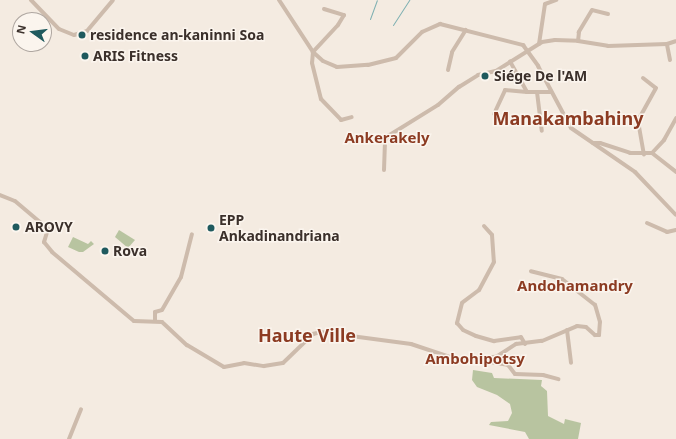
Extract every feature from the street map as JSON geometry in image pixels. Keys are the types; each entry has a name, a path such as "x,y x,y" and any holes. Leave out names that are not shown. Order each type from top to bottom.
{"street":[{"path":"30,0 59,29 74,35 86,31 113,0"},
{"path":"279,0 313,52 323,61 337,68 368,65 396,58 422,32 435,25 445,24 514,41 528,51 568,124 593,144 635,172 676,215"},
{"path":"539,44 545,4 556,0"},
{"path":"324,9 344,15 338,25 313,52 312,62 320,99 341,120 352,117"},
{"path":"578,41 579,32 592,10 608,14"},
{"path":"448,70 452,52 466,30"},
{"path":"384,170 385,141 388,136 432,109 459,87 478,75 496,71 539,44 555,40 578,41 608,46 667,44 676,41"},
{"path":"667,44 670,60"},
{"path":"510,61 527,92"},
{"path":"643,78 656,88 638,121 644,154"},
{"path":"494,114 505,90 551,92"},
{"path":"537,92 542,131"},
{"path":"593,144 600,143 625,152 644,154 652,153 664,140 676,118"},
{"path":"652,153 676,172"},
{"path":"0,195 15,201 48,229 44,242 52,252 134,321 155,320 167,326 187,345 224,366 244,363 264,366 283,363 313,334 321,332 347,337 392,340 426,347 459,360 496,357 516,344 525,344 555,337 577,326 586,327 595,335 599,335 600,322 594,305 562,279 531,271"},
{"path":"647,223 667,232 676,230"},
{"path":"484,226 493,240 494,262 479,290 462,303 457,323 463,330 476,336 494,341 522,337 525,344"},
{"path":"155,320 155,312 162,310 181,277 192,234"},
{"path":"567,330 572,363"},
{"path":"472,359 508,365 515,374 543,374 558,378"},
{"path":"70,439 81,409"}],"green space":[{"path":"119,230 135,240 128,248 115,237"},
{"path":"73,237 88,244 91,241 94,244 83,252 79,252 68,247"},
{"path":"473,370 492,373 494,378 542,380 541,386 547,391 548,416 564,424 565,419 581,423 578,439 529,439 525,432 489,425 491,422 508,421 512,413 510,404 497,395 477,387 472,380"}],"waterway":[{"path":"370,19 377,0"},
{"path":"393,25 409,0"}],"place":[{"name":"residence an-kaninni Soa","path":"82,35"},
{"name":"ARIS Fitness","path":"85,56"},
{"name":"Siége De l'AM","path":"485,76"},
{"name":"AROVY","path":"16,227"},
{"name":"EPP Ankadinandriana","path":"211,228"},
{"name":"Rova","path":"105,251"}],"district":[{"name":"Manakambahiny","path":"568,118"},
{"name":"Ankerakely","path":"387,138"},
{"name":"Andohamandry","path":"575,286"},
{"name":"Haute Ville","path":"307,335"},
{"name":"Ambohipotsy","path":"475,359"}]}
